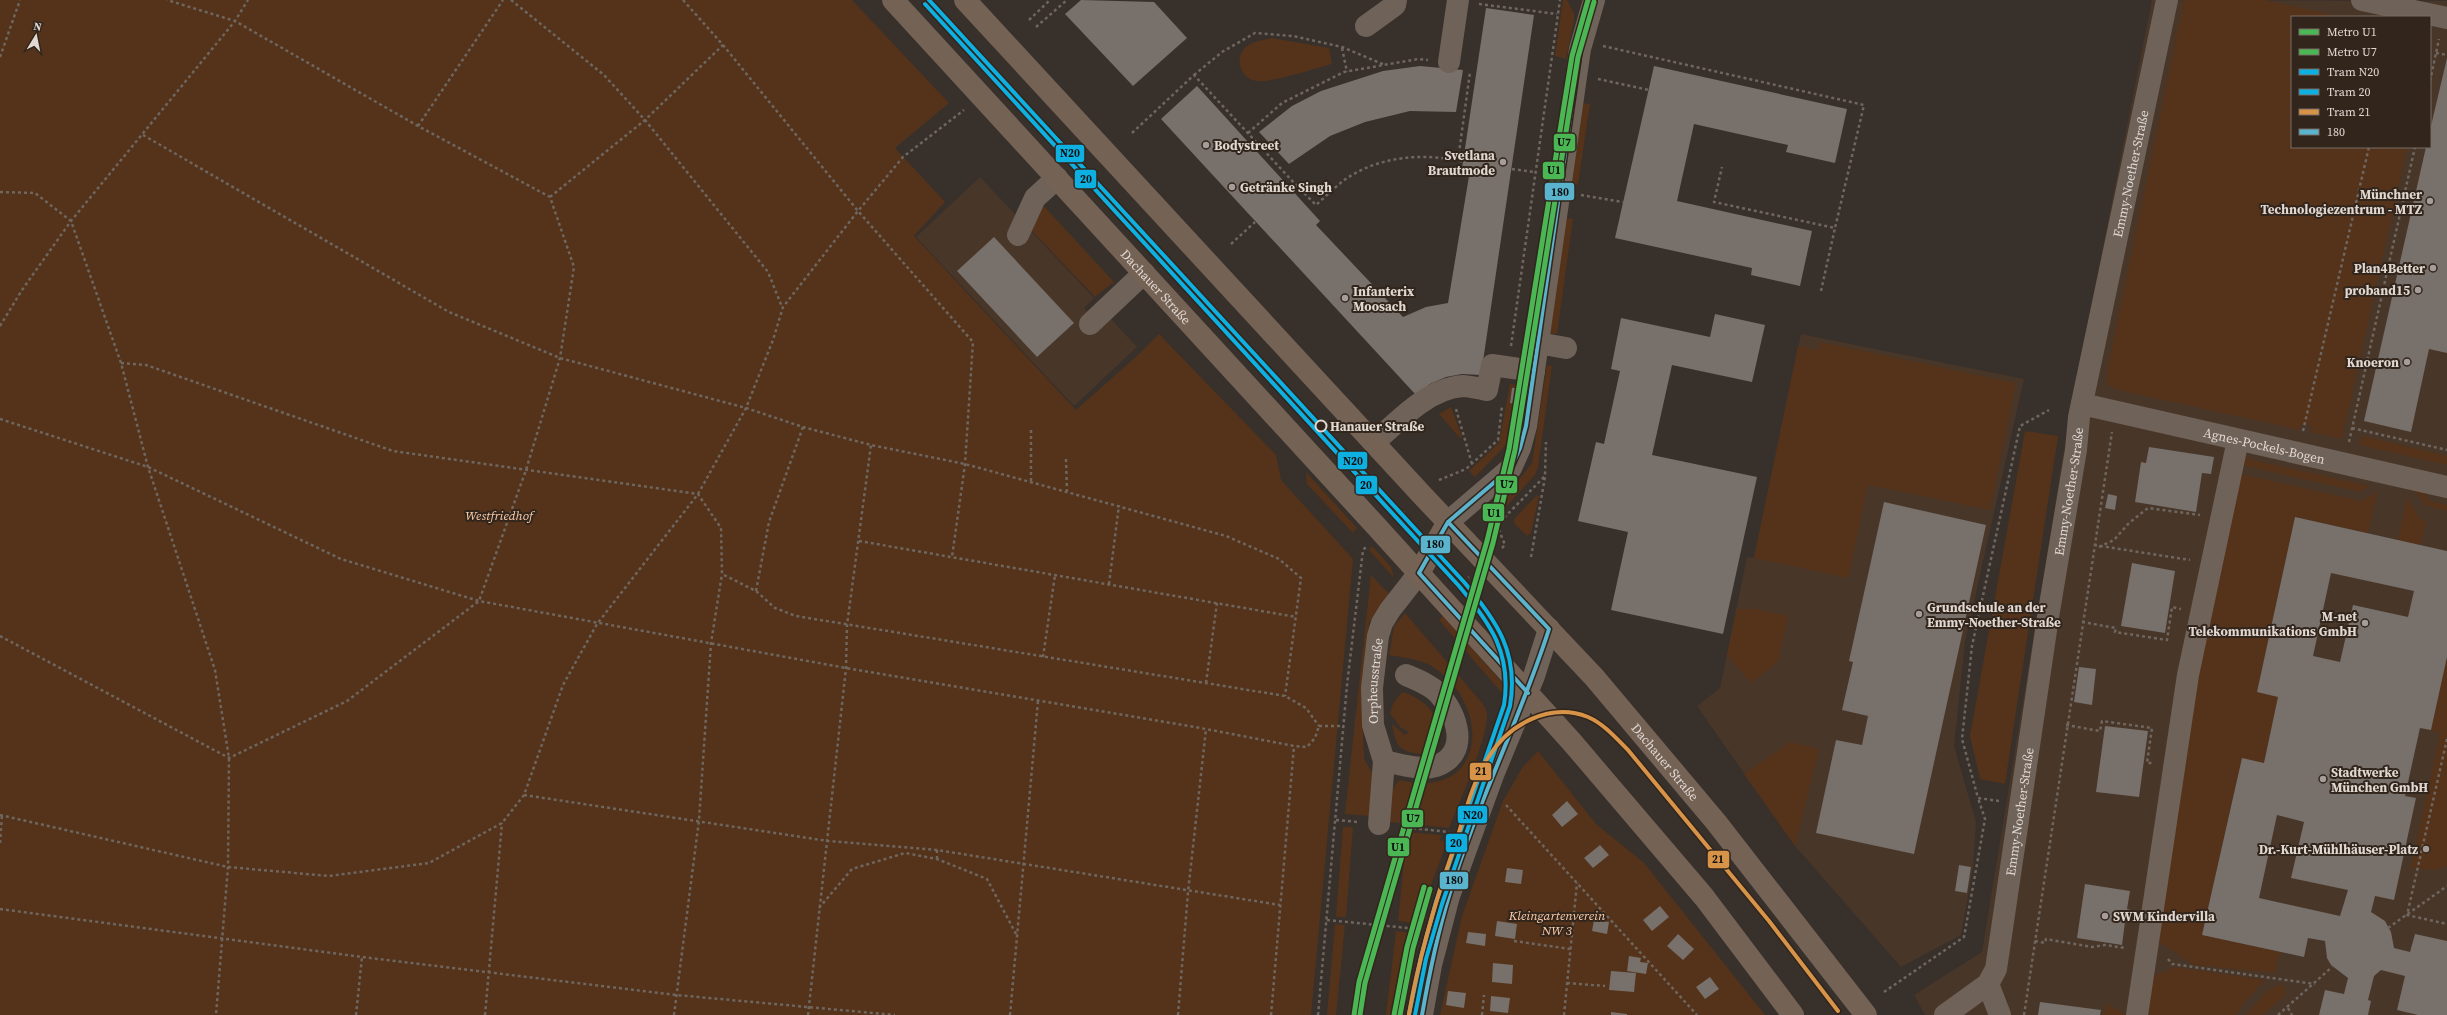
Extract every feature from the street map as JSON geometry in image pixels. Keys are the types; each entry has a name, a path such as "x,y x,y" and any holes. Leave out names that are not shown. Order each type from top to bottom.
{"main road":[{"name":"Dachauer Straße","path":"893,0 1528,693 1704,897 1793,1015"},
{"name":"Dachauer Straße","path":"965,0 1376,442 1448,522 1594,677 1716,822 1866,1015"},
{"path":"1419,573 1448,522"}],"street":[{"path":"1366,26 1394,5 1396,0"},
{"path":"1448,62 1458,0"},
{"path":"1448,522 1510,468 1520,448 1526,426 1580,49 1594,0"},
{"name":"Emmy-Noether-Straße","path":"1945,1015 1988,984 1996,969 2019,805 2082,404 2167,0"},
{"path":"2362,0 2446,18"},
{"path":"1018,235 1035,198 1057,178"},
{"path":"1090,324 1144,273"},
{"path":"1538,343 1566,348"},
{"path":"1376,442 1422,402 1438,393 1463,386 1487,390 1492,365 1534,371"},
{"name":"Agnes-Pockels-Bogen","path":"2082,404 2447,487"},
{"path":"2137,1015 2188,675 2238,440"},
{"name":"Orpheusstraße","path":"1379,824 1384,761 1373,725 1372,688 1378,636 1382,623 1390,610 1419,573"},
{"path":"1422,1015 1431,965 1449,896 1499,760 1528,693 1549,629"},
{"path":"1384,761 1417,767 1435,766 1444,762 1456,746 1458,730 1452,712 1445,702 1427,684 1406,675"},
{"path":"1988,984 2000,1015"}],"path":[{"path":"0,57 20,0"},
{"path":"167,0 235,21 418,126 550,197 574,267 560,358 526,470 479,601 347,701 229,758"},
{"path":"0,326 22,290 71,221 235,21 248,0"},
{"path":"418,126 503,0"},
{"path":"512,0 604,75 645,120 768,272 782,307"},
{"path":"683,0 723,45 858,210 973,342 965,464 952,557"},
{"path":"1029,20 1050,0"},
{"path":"1036,27 1067,0"},
{"path":"1508,368 1534,172 1560,0"},
{"path":"1478,12 1479,4 1557,14"},
{"path":"2431,76 2446,18"},
{"path":"1132,133 1194,75 1222,52 1255,33 1293,36 1342,48 1386,65"},
{"path":"550,197 645,120 723,45"},
{"path":"1602,46 1864,105 1821,291"},
{"path":"1342,48 1347,72"},
{"path":"2436,53 2447,55"},
{"path":"1248,133 1282,103 1347,72 1418,59 1471,64 1458,160"},
{"path":"1194,75 1316,205 1344,180 1380,162 1416,156 1458,160 1464,162"},
{"path":"1597,79 1648,90"},
{"path":"0,843 1,815 228,867 329,876 428,863 502,823 524,795 562,684 597,624 698,494 746,408 773,340 782,307 858,210 903,157 967,108"},
{"path":"143,135 449,312 560,358 746,408 803,427 871,445 965,464 1119,505 1226,536 1279,559 1301,578 1285,696"},
{"path":"2298,453 2368,148"},
{"path":"2344,464 2415,148"},
{"path":"1722,167 1714,202 1835,228"},
{"path":"1512,169 1534,172"},
{"path":"1291,189 1296,185"},
{"path":"0,192 35,193 71,221 121,363 148,466 215,670 229,758 228,867 216,1015"},
{"path":"1581,195 1623,202"},
{"path":"1231,244 1255,222"},
{"path":"121,363 146,365 393,451 698,494 721,528 722,574 711,643 699,820 674,1015"},
{"path":"1450,389 1472,464"},
{"path":"1452,474 1466,469 1498,440 1503,404"},
{"path":"1884,992 1964,937 1985,819 1962,739 1972,646 2020,426 2049,410"},
{"path":"0,419 148,466 341,559 479,601 597,624 846,668 1206,728 1294,746 1307,747 1315,738 1319,726"},
{"path":"2024,1015 2066,725 2113,424"},
{"path":"756,591 769,522 803,427"},
{"path":"2352,428 2447,450"},
{"path":"1031,429 1031,481"},
{"path":"808,1015 846,668 847,624 871,445"},
{"path":"1066,459 1067,491"},
{"path":"1531,557 1545,476"},
{"path":"1109,584 1119,505"},
{"path":"2099,547 2114,540 2129,523 2148,508 2222,519"},
{"path":"858,541 1296,617"},
{"path":"2094,545 2212,564"},
{"path":"1318,1015 1344,726 1363,550"},
{"path":"722,574 756,591 775,608 796,616 1285,696 1306,708 1319,726"},
{"path":"1043,657 1055,575"},
{"path":"1206,683 1217,603"},
{"path":"2082,622 2116,628 2115,632 2166,640 2172,607 2201,612"},
{"path":"0,636 229,758"},
{"path":"1010,1015 1016,934 1038,701"},
{"path":"2066,725 2100,731 2102,721 2152,728 2147,763 2174,767"},
{"path":"1319,726 1344,726"},
{"path":"1178,1015 1188,892 1206,728"},
{"path":"2407,915 2447,739"},
{"path":"1271,1015 1294,746"},
{"path":"524,795 828,840 937,850 1023,863 1188,892 1280,905"},
{"path":"1978,798 2019,805"},
{"path":"1503,801 1696,1015"},
{"path":"485,1015 502,823"},
{"path":"937,850 937,859"},
{"path":"819,909 852,868 905,853 937,859 986,879 1016,934"},
{"path":"1564,1015 1577,883"},
{"path":"2388,928 2447,886"},
{"path":"0,909 362,957 489,971 676,995 895,1015"},
{"path":"2407,915 2447,924"},
{"path":"1327,920 1425,930"},
{"path":"2035,941 2045,943 2046,939 2092,947 2105,945 2148,945 2172,964 2315,984"},
{"path":"1514,941 1570,948"},
{"path":"356,1015 362,957"},
{"path":"2278,1015 2315,984 2332,967"},
{"path":"1567,983 1605,986"},
{"path":"1482,1015 1484,995"},
{"path":"2288,1008 2292,1015"}],"shaded area":[{"path":"2152,0 2447,1 2447,1015 1925,1015 1914,995 1982,952 2070,413"},
{"path":"980,177 1094,298 1084,308 1102,327 1111,319 1137,347 1074,406 916,237"},
{"path":"1801,334 2024,379 1965,642 1954,746 1976,822 1973,868 1961,935 1901,967 1795,846 1697,706 1720,688 1747,557 1754,558"}],"green space":[{"name":"Westfriedhof","path":"0,0 852,0 949,103 895,148 945,202 914,236 1076,410 1139,354 1159,334 1276,455 1281,480 1353,559 1311,1015 0,1015"},
{"path":"1563,0 1567,0 1574,14 1566,59 1555,56"},
{"path":"2184,0 2266,0 2338,16 2291,16 2291,148 2407,148 2342,439 2311,432 2312,426 2301,424 2300,430 2122,391 2107,385 2108,367"},
{"path":"1272,38 1329,48 1332,64 1273,80 1251,80 1243,73 1241,68 1240,57 1242,52 1252,43"},
{"path":"1582,103 1590,104 1578,185 1570,183"},
{"path":"1042,204 1114,282 1095,297 1032,231"},
{"path":"1565,218 1573,219 1557,334 1549,333"},
{"path":"1820,342 2016,383 1990,510 1868,485 1848,578 1754,558 1798,346 1818,350"},
{"path":"1547,365 1552,366 1538,467 1535,475 1504,509 1499,505 1532,463"},
{"path":"1510,384 1519,385 1514,423 1508,443 1475,477 1469,471 1499,443"},
{"path":"1451,407 1462,437 1460,438 1439,414"},
{"path":"2025,431 2058,436 2005,784 1980,779 1970,736"},
{"path":"2362,436 2447,456 2447,465 2359,445"},
{"path":"2244,449 2249,459 2370,486 2360,492 2241,465"},
{"path":"1306,472 1357,528 1353,533 1307,484"},
{"path":"2237,473 2361,501 2377,492 2368,533 2295,517 2257,692 2278,697 2264,763 2242,758 2202,935 2280,952 2275,973 2194,965 2152,937 2174,795"},
{"path":"2413,488 2422,490 2429,501 2447,505 2447,511 2425,505"},
{"path":"1537,495 1539,496 1531,533 1527,536 1514,523 1514,519"},
{"path":"2407,497 2421,520 2426,521 2421,545 2398,540"},
{"path":"1372,546 1391,567 1394,578 1369,550"},
{"path":"1371,575 1390,595 1382,603 1369,623 1362,712 1364,759 1374,776 1370,816 1345,814"},
{"path":"1737,609 1755,609 1788,616 1778,662 1751,683 1727,655"},
{"path":"1405,613 1482,703 1487,713 1486,725 1478,754 1449,828 1390,822 1390,805 1392,794 1396,784 1400,780 1428,783 1449,777 1463,765 1471,748 1472,728 1467,707 1455,687 1436,669 1425,663 1413,659 1389,655 1394,626"},
{"path":"1443,616 1506,687 1507,699 1439,620"},
{"path":"2447,659 2447,866 2436,870 2411,868 2440,733 2431,730"},
{"path":"1402,692 1418,699 1426,705 1437,720 1440,728 1440,737 1437,746 1429,751 1422,751 1421,754 1407,751 1399,746 1395,738 1392,724 1405,735 1409,732 1401,728 1390,713 1394,702"},
{"path":"1790,742 1819,749 1795,846 1744,774"},
{"name":"Kleingartenverein NW 3","path":"1538,751 1596,824 1644,863 1765,1015 1440,1015 1462,916 1503,801 1522,768"},
{"path":"1343,827 1353,827 1346,917 1336,917"},
{"path":"1407,832 1441,835 1440,840 1447,842 1428,893 1423,892 1417,915 1421,917 1421,924 1398,921"},
{"path":"1335,924 1345,925 1336,1015 1327,1015"},
{"path":"1396,931 1419,934 1401,1015 1386,1015"},
{"path":"2175,967 2265,980 2243,1004 2236,1015 2144,1015 2149,978"},
{"path":"2281,984 2286,990 2285,995 2263,1015 2246,1015 2267,991"},
{"path":"2106,1003 2126,1015 2104,1015"}],"building":[{"path":"1081,0 1154,2 1187,38 1133,86 1065,14"},
{"path":"1486,8 1534,15 1481,375 1462,374 1446,377 1430,384 1416,395 1161,119 1197,86 1320,221 1316,225 1403,317 1426,307 1448,303 1469,176 1461,175"},
{"name":"Münchner Technologiezentrum - MTZ","path":"2447,58 2447,353 2429,349 2411,432 2364,421 2426,148 2431,148 2431,126"},
{"path":"1420,66 1463,70 1456,112 1410,111 1365,122 1330,136 1289,164 1259,132 1292,106 1321,91 1383,71"},
{"path":"1654,66 1847,109 1835,163 1786,152 1788,145 1694,124 1677,201 1812,231 1800,286 1751,275 1752,268 1615,238"},
{"path":"994,237 1074,323 1037,357 957,271"},
{"path":"1715,314 1765,325 1752,382 1672,365 1652,455 1757,477 1723,634 1611,610 1628,532 1578,521 1596,442 1604,444 1620,371 1611,369 1621,318 1710,337"},
{"path":"1512,388 1517,388 1514,404 1510,403"},
{"path":"2149,447 2214,457 2211,474 2202,473 2196,512 2135,502 2141,462 2146,463"},
{"path":"2108,494 2117,496 2115,510 2105,508"},
{"path":"1884,502 1986,525 1914,854 1816,833 1836,740 1862,745 1868,716 1842,710 1853,662 1849,661"},
{"name":"Stadtwerke München GmbH","path":"2295,517 2447,551 2447,657 2431,730 2420,728 2405,796 2416,798 2394,900 2375,896 2371,912 2385,921 2391,932 2394,948 2410,952 2415,934 2447,941 2447,1015 2418,1015 2397,1010 2405,976 2381,970 2374,976 2368,1000 2371,1001 2368,1015 2319,1015 2325,990 2344,994 2348,978 2331,965 2327,958 2325,941 2308,938 2304,957 2202,935 2242,758 2264,763 2278,697 2257,692","holes":["2331,573 2414,591 2408,617 2353,605 2340,662 2313,656","2277,815 2304,822 2291,878 2348,890 2340,916 2259,898"]},
{"path":"2132,563 2175,571 2165,633 2121,626"},
{"path":"2079,667 2096,669 2092,705 2074,702"},
{"path":"2105,726 2148,731 2139,797 2096,792"},
{"path":"1567,801 1578,814 1562,827 1552,815"},
{"path":"1600,845 1609,855 1593,868 1584,858"},
{"path":"1959,865 1971,867 1967,893 1955,891"},
{"path":"1507,868 1523,870 1521,884 1505,882"},
{"name":"SWM Kindervilla","path":"2085,884 2130,891 2127,909 2131,910 2130,923 2125,922 2122,945 2077,938"},
{"path":"1660,906 1669,917 1652,931 1643,920"},
{"path":"1594,920 1609,922 1607,934 1592,931"},
{"path":"1497,921 1517,924 1515,939 1495,936"},
{"path":"1468,932 1486,934 1485,946 1466,943"},
{"path":"1678,934 1694,949 1683,960 1667,946"},
{"path":"1629,956 1641,958 1640,962 1648,963 1646,974 1627,971"},
{"path":"1493,963 1513,965 1512,984 1492,982"},
{"path":"1611,971 1636,973 1634,992 1609,990"},
{"path":"1710,977 1719,989 1705,999 1696,987"},
{"path":"1448,991 1466,993 1464,1008 1446,1005"},
{"path":"1491,996 1510,998 1508,1013 1490,1011"},
{"path":"2040,1002 2101,1010 2100,1015 2038,1015"},
{"path":"1611,1012 1627,1014 1627,1015 1611,1015"}],"metro line":[{"name":"U1","path":"1354,1015 1359,982 1487,541 1509,449 1572,56 1588,0"},
{"name":"U7","path":"1360,1015 1365,983 1493,543 1515,450 1578,57 1594,2"},
{"name":"U1","path":"1394,1015 1407,947 1424,887"},
{"name":"U7","path":"1400,1015 1413,948 1430,889"}],"tram line":[{"name":"N20","path":"929,0 1464,582 1486,610 1503,639 1511,670 1512,687 1510,706 1442,904 1426,959 1415,1015"},
{"name":"20","path":"925,4 1459,586 1481,613 1496,641 1502,655 1505,670 1506,687 1504,705 1436,902 1421,957 1409,1014"},
{"name":"21","path":"1409,1014 1434,909 1468,802 1482,768 1496,746 1518,726 1545,714 1559,712 1574,713 1594,720 1610,732 1628,750 1769,921 1838,1011"}],"transit line":[{"name":"180","path":"1528,693 1419,573 1448,522 1511,468 1520,448 1526,426 1580,49 1594,0"},
{"name":"180","path":"1422,1015 1437,940 1460,862 1525,696 1549,629 1448,522"}],"place":[{"name":"Bodystreet","path":"1206,145"},
{"name":"Svetlana Brautmode","path":"1503,162"},
{"name":"Getränke Singh","path":"1232,187"},
{"name":"Münchner Technologiezentrum - MTZ","path":"2430,201"},
{"name":"Plan4Better","path":"2433,268"},
{"name":"proband15","path":"2418,290"},
{"name":"Infanterix Moosach","path":"1345,298"},
{"name":"Knoeron","path":"2407,362"},
{"name":"Hanauer Straße","path":"1321,426"},
{"name":"Grundschule an der Emmy-Noether-Straße","path":"1919,614"},
{"name":"M-net Telekommunikations GmbH","path":"2365,623"},
{"name":"Stadtwerke München GmbH","path":"2323,779"},
{"name":"Dr.-Kurt-Mühlhäuser-Platz","path":"2426,849"},
{"name":"SWM Kindervilla","path":"2105,916"}]}
